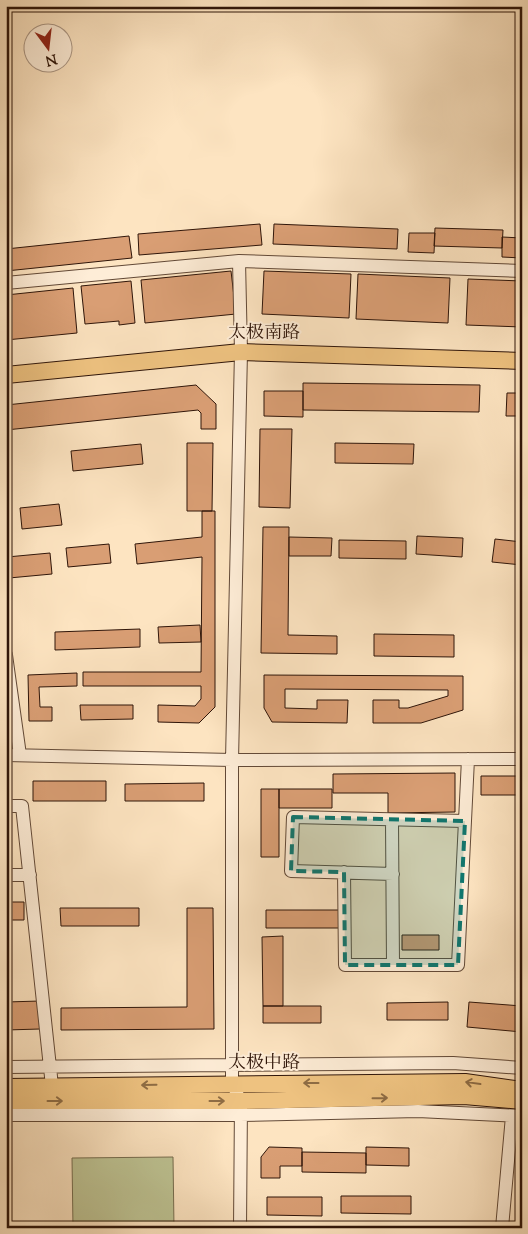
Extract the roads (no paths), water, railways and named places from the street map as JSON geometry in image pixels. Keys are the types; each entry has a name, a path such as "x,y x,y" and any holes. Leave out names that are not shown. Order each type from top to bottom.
{"main road":[{"name":"太极南路","path":"6,375 241,352 522,361"},
{"name":"太极中路","path":"6,1087 465,1082 522,1090"},
{"name":"太极中路","path":"6,1101 240,1108 464,1096 522,1101"}],"street":[{"path":"240,261 241,352 232,760 232,1084 240,1108 240,1228"},
{"path":"6,283 240,261 522,270"},
{"path":"6,655 20,755"},
{"path":"6,755 232,760 522,759"},
{"path":"344,872 345,965 458,965 468,759"},
{"path":"6,806 22,806 52,1086"},
{"path":"393,874 291,871 293,817 465,821"},
{"path":"392,820 394,965"},
{"path":"6,875 30,875"},
{"path":"6,1067 453,1063 522,1068"},
{"path":"6,1115 240,1108 517,1116 502,1228"}]}
